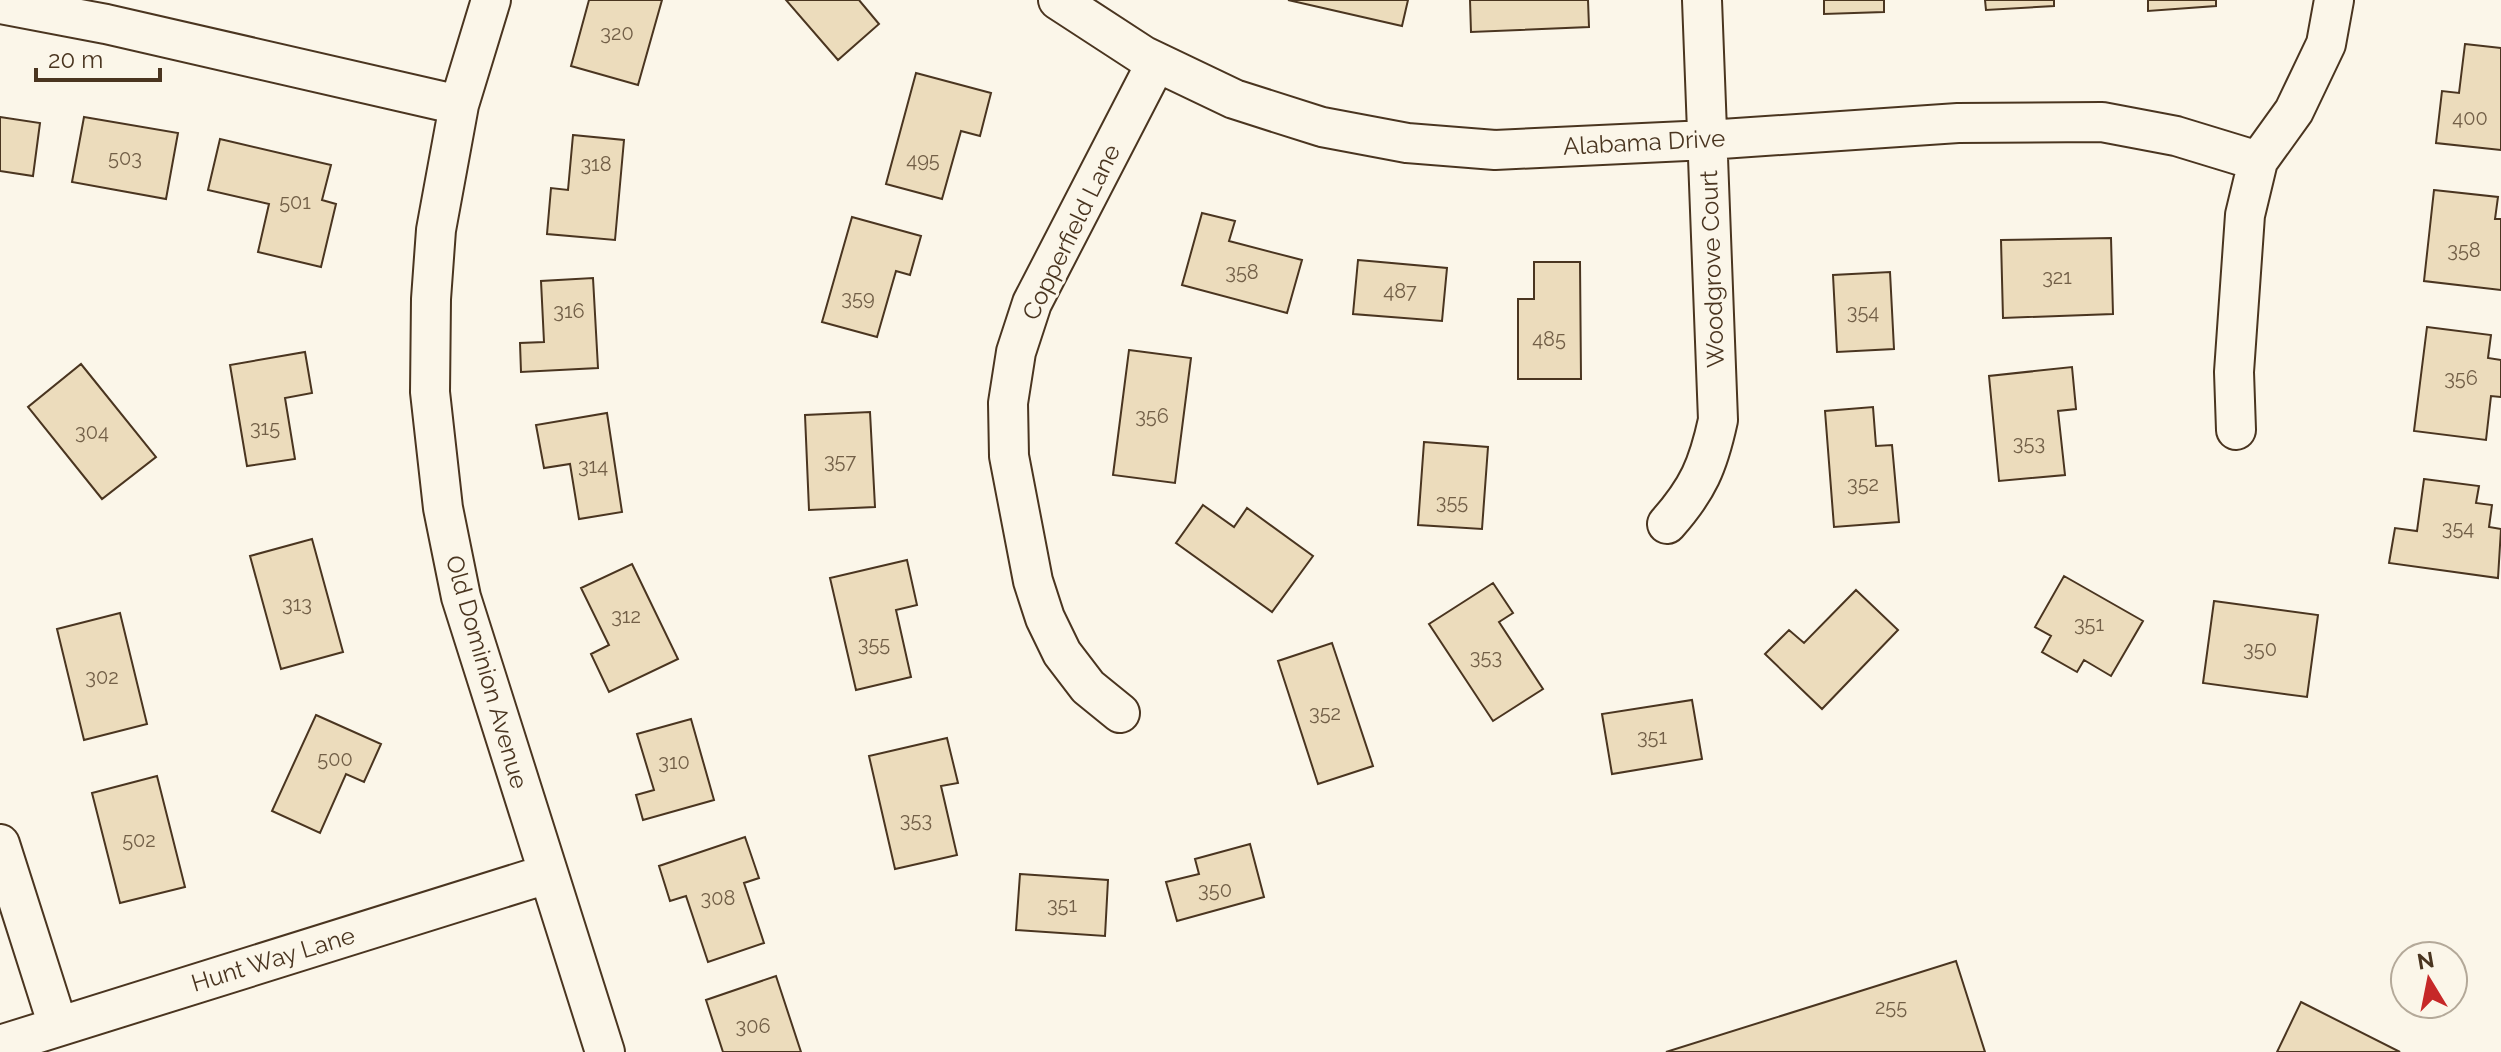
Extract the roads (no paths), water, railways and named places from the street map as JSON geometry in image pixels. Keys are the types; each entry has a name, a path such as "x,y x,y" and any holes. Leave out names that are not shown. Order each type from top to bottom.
{"street":[{"name":"Old Dominion Avenue","path":"491,0 459,105 438,218 431,299 430,392 443,508 461,597 605,1052"},
{"name":"Alabama Drive","path":"1058,0 1156,63 1234,99 1322,127 1407,143 1495,150 1958,123 2102,122 2176,136 2258,161"},
{"name":"Woodgrove Court","path":"1667,524 1689,499 1709,461 1718,420 1702,0"},
{"path":"2236,430 2234,372 2245,215 2258,161 2294,111 2326,44 2334,0"},
{"path":"0,4 106,24 459,105"},
{"name":"Copperfield Lane","path":"1120,713 1088,687 1062,653 1045,618 1033,581 1009,456 1008,403 1016,352 1032,303 1156,63"},
{"path":"0,844 58,1026"},
{"name":"Hunt Way Lane","path":"0,1045 547,874"}]}
